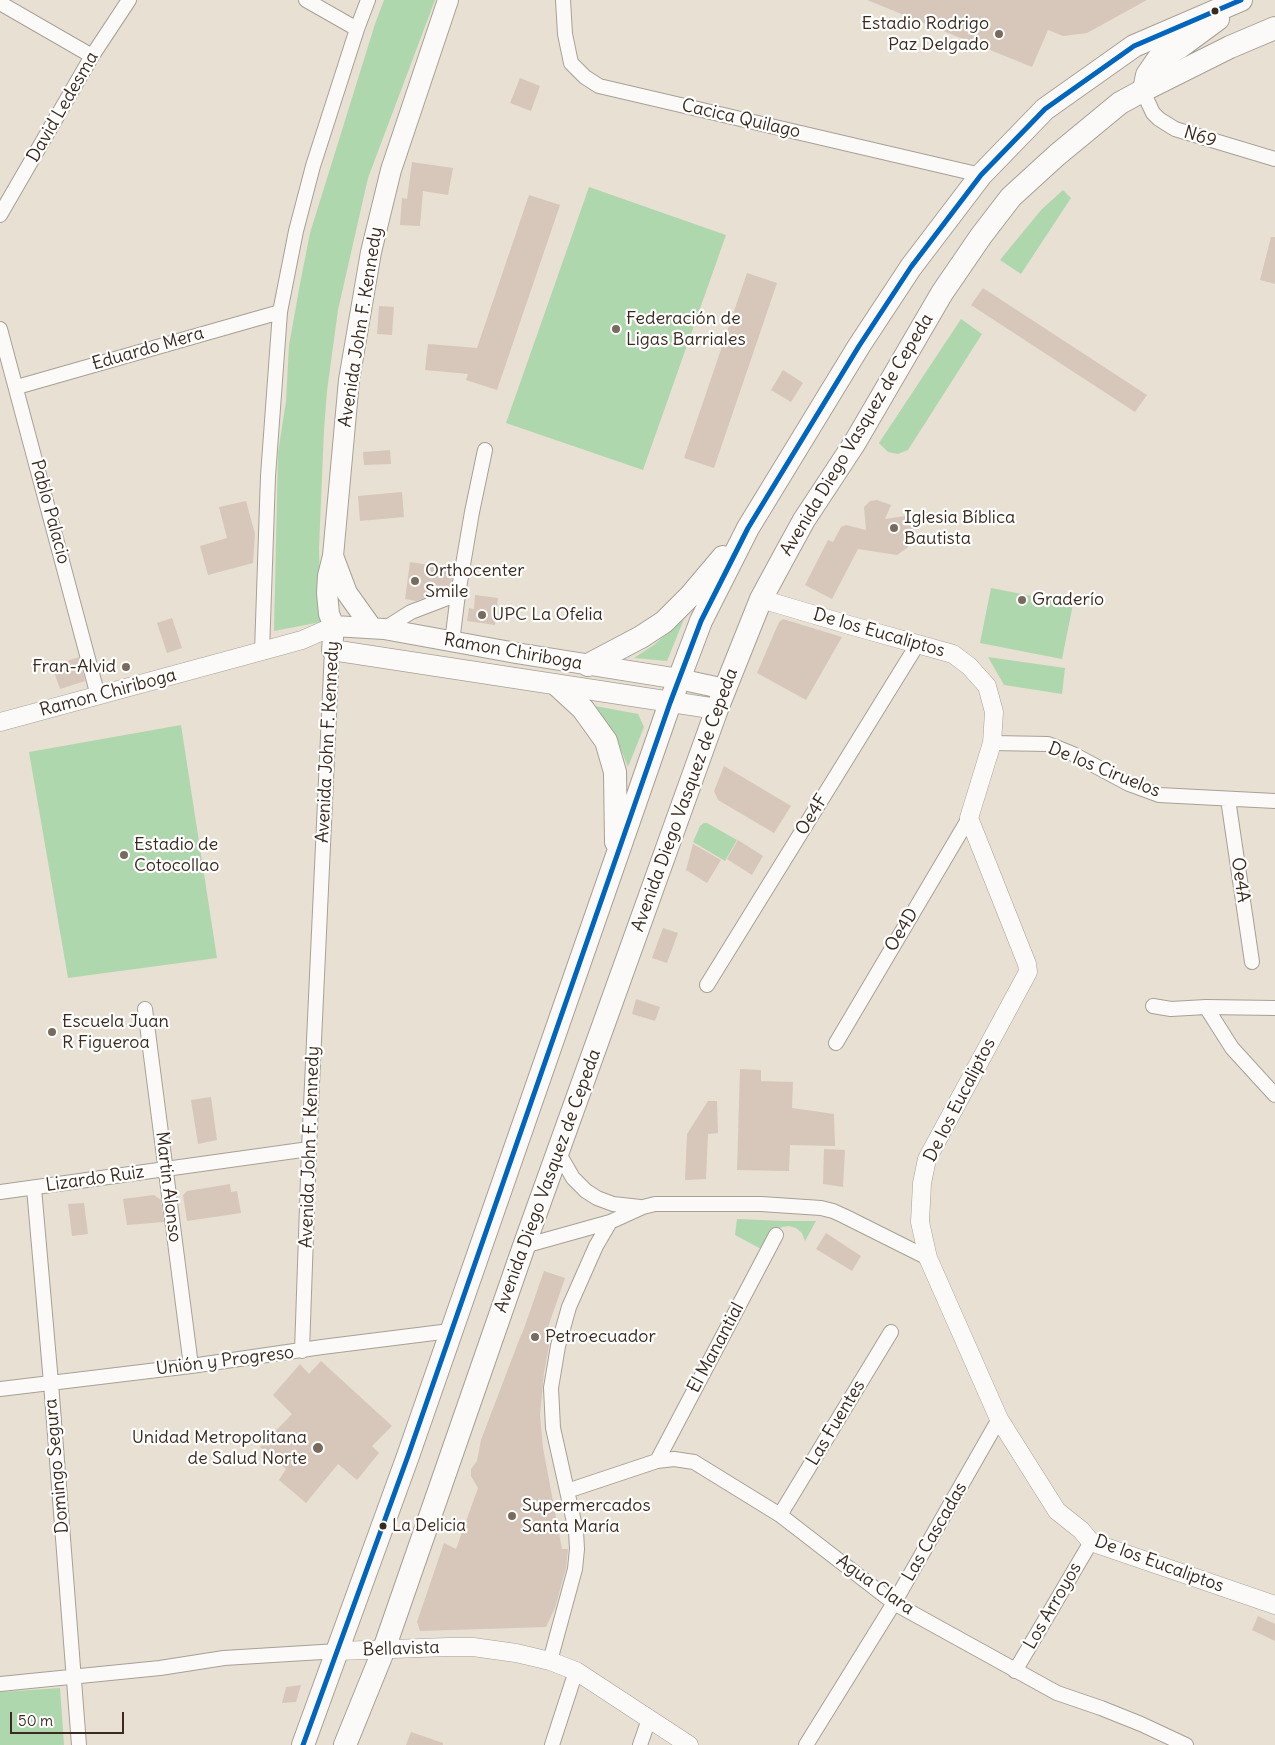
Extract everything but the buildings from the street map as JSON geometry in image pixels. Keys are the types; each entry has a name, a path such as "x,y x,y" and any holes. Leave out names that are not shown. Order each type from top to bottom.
{"main road":[{"name":"Avenida John F. Kennedy","path":"332,650 334,626 329,614 328,576 333,556 349,380 370,252 391,170 448,0"},
{"path":"303,1745 338,1651 670,703 701,621 748,528 864,338 911,268 981,175 1045,109 1134,46 1238,1"},
{"path":"1144,90 1147,75 1158,59 1212,25 1238,1"},
{"name":"Avenida Diego Vasquez de Cepeda","path":"345,1745 384,1649 524,1246 717,709 761,598 804,520 854,444 942,293 981,236 1011,197 1025,183 1120,104 1230,47 1275,28"},
{"path":"588,665 642,637 664,622 690,596 748,528"},
{"path":"333,556 348,593 378,629"},
{"name":"Ramon Chiriboga","path":"334,626 378,629 679,679 725,689"},
{"name":"Ramon Chiriboga","path":"332,650 717,709"},
{"path":"558,686 583,709 606,741 615,772 617,857"}],"street":[{"name":"David Ledesma","path":"0,215 92,56 129,0"},
{"path":"306,0 357,28"},
{"path":"262,651 268,476 280,312 296,232 313,166 357,28 368,0"},
{"name":"Cacica Quilago","path":"563,0 564,34 571,63 599,86 981,175"},
{"path":"0,3 92,56"},
{"name":"N69","path":"1144,90 1153,113 1175,129 1275,159"},
{"name":"Eduardo Mera","path":"16,386 280,312"},
{"name":"Pablo Palacio","path":"0,329 98,696"},
{"path":"452,642 472,512 485,450"},
{"path":"378,629 411,612 458,594"},
{"name":"De los Eucaliptos","path":"761,598 916,645 953,654 969,666 986,686 994,712 992,743 969,818 1027,964 1028,972 927,1159 922,1183 920,1222 928,1258 999,1419 1057,1511 1081,1530 1091,1542 1274,1603"},
{"name":"Ramon Chiriboga","path":"0,722 302,640 334,626"},
{"name":"Ramon Chiriboga","path":"302,640 332,650"},
{"name":"Oe4F","path":"707,985 916,645"},
{"name":"Avenida John F. Kennedy","path":"302,1351 309,1149 332,650"},
{"name":"De los Ciruelos","path":"992,743 1048,744 1072,754 1120,780 1159,795 1275,801"},
{"name":"Oe4A","path":"1228,799 1252,962"},
{"name":"Oe4D","path":"836,1043 969,818"},
{"path":"1153,1006 1171,1009 1206,1007 1275,1008"},
{"path":"1206,1007 1232,1048 1275,1095"},
{"name":"Martin Alonso","path":"144,1009 191,1366"},
{"name":"Lizardo Ruiz","path":"0,1192 309,1149"},
{"path":"558,1152 573,1178 586,1191 597,1198 613,1204 643,1207"},
{"name":"Domingo Segura","path":"34,1188 79,1745"},
{"path":"524,1246 610,1222 643,1207 655,1204 760,1204 821,1208 844,1216 928,1258"},
{"path":"550,1661 575,1569 576,1531 553,1428 551,1388 558,1346 569,1307 596,1246 610,1222"},
{"name":"El Manantial","path":"657,1461 776,1236"},
{"name":"Unión y Progreso","path":"0,1389 191,1366 450,1331"},
{"name":"Las Fuentes","path":"780,1515 892,1332"},
{"name":"Las Cascadas","path":"806,1745 894,1603 999,1419"},
{"name":"Agua Clara","path":"567,1491 657,1461 674,1459 694,1462 780,1515 894,1603 1057,1693 1142,1724 1186,1745"},
{"name":"Los Arroyos","path":"1015,1671 1091,1542"},
{"name":"Bellavista","path":"0,1684 160,1668 224,1658 338,1651 473,1647 516,1653 550,1661 576,1671 689,1745"},
{"path":"552,1745 576,1671"},
{"path":"640,1745 648,1719"}],"green space":[{"path":"384,0 435,0 368,178 338,310 327,391 324,430 319,548 321,622 274,631 278,453 286,401 289,345 310,233"},
{"name":"Federación de Ligas Barriales","path":"589,187 726,235 643,470 506,423"},
{"path":"1063,190 1071,198 1021,274 1000,260 1041,210"},
{"path":"961,319 982,334 908,450 898,454 888,452 879,443"},
{"path":"991,588 1073,604 1062,659 980,643"},
{"path":"684,619 667,661 634,658 655,644"},
{"path":"988,657 1065,668 1062,694 1004,685"},
{"path":"595,706 638,714 644,727 628,767 616,737"},
{"name":"Estadio de Cotocollao","path":"181,725 217,958 68,978 29,752"},
{"path":"704,823 737,840 725,861 693,842 700,826"},
{"path":"737,1219 816,1221 805,1241 802,1233 796,1228 782,1227 774,1231 763,1250 735,1235"},
{"path":"60,1688 64,1745 0,1745 0,1692"}],"transit line":[{"path":"303,1745 408,1456 670,703 701,621 748,528 859,346 911,267 981,175 1045,109 1134,46 1241,0"}],"place":[{"name":"Estadio Rodrigo Paz Delgado","path":"999,34"},
{"name":"Federación de Ligas Barriales","path":"616,329"},
{"name":"Iglesia Bíblica Bautista","path":"894,528"},
{"name":"Orthocenter Smile","path":"415,581"},
{"name":"Graderío","path":"1022,600"},
{"name":"UPC La Ofelia","path":"482,615"},
{"name":"Fran-Alvid","path":"126,667"},
{"name":"Estadio de Cotocollao","path":"124,855"},
{"name":"Escuela Juan R Figueroa","path":"52,1032"},
{"name":"Petroecuador","path":"535,1337"},
{"name":"Unidad Metropolitana de Salud Norte","path":"318,1448"},
{"name":"Supermercados Santa María","path":"512,1516"},
{"name":"La Delicia","path":"383,1526"}]}
